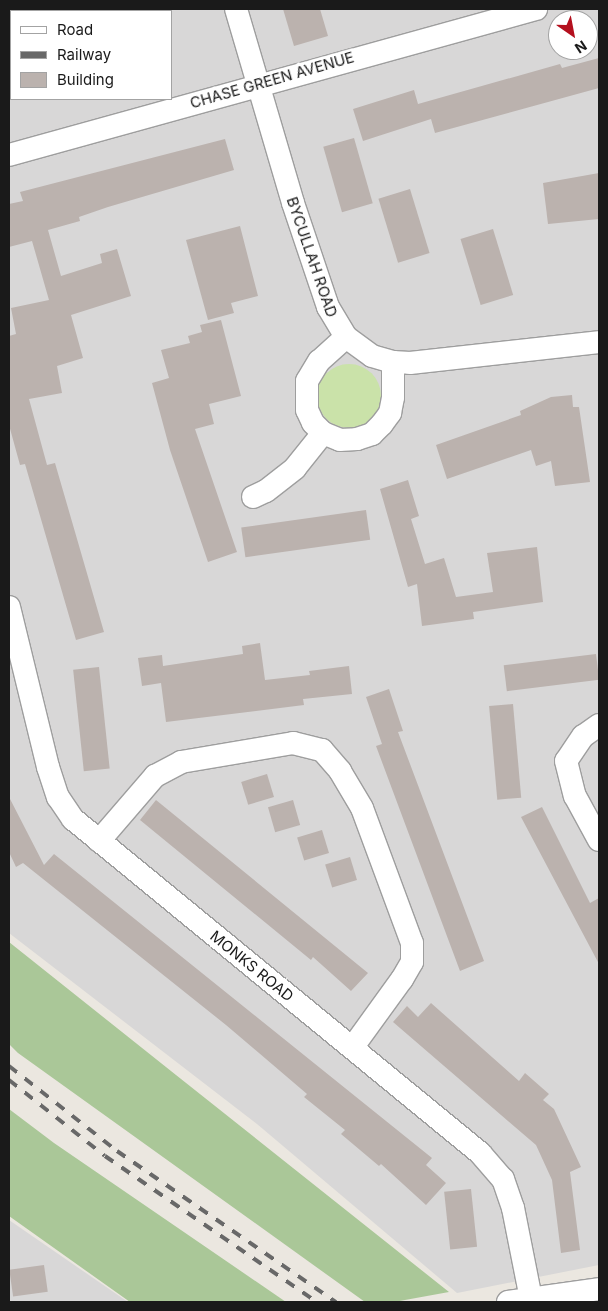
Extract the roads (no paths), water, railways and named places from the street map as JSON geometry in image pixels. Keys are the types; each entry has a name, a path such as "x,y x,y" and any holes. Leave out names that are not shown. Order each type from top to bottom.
{"street":[{"name":"BYCULLAH ROAD","path":"236,9 328,307 346,337 360,349 393,362 599,342"},
{"name":"CHASE GREEN AVENUE","path":"9,155 258,83 536,9"},
{"path":"346,337 319,361 307,381 307,410 312,423 323,433 340,440 357,439 372,434 382,424 390,413 393,397 393,362"},
{"path":"253,497 266,491 295,468 323,433"},
{"name":"MONKS ROAD","path":"9,607 58,796 73,819 480,1153 503,1179 513,1208 531,1299"},
{"path":"599,725 583,736 566,760 575,796 599,840"},
{"path":"99,841 155,776 181,762 293,743 322,750 340,771 362,808 412,943 412,962 352,1048"},
{"path":"508,1302 588,1294"}],"railway":[{"path":"9,1066 117,1151 336,1302"},
{"path":"9,1080 105,1156 317,1302"}]}
